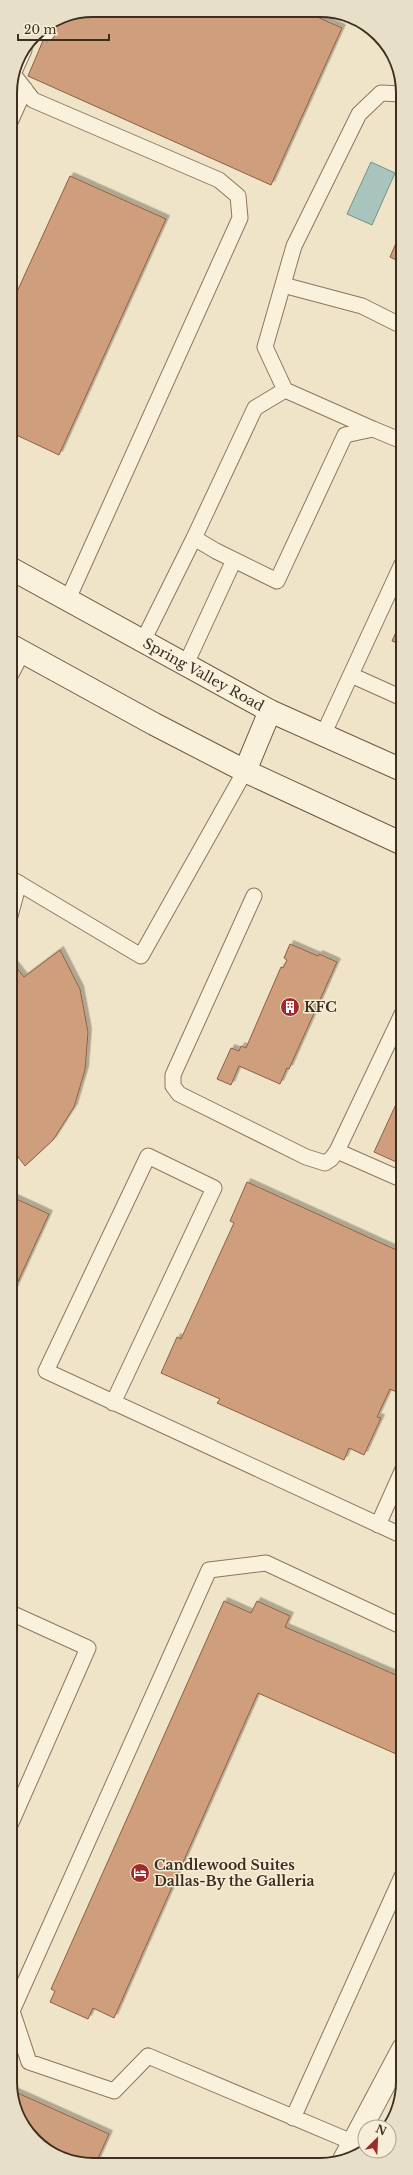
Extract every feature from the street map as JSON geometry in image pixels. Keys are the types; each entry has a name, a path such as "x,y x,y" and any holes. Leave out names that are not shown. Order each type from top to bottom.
{"main road":[{"name":"Spring Valley Road","path":"17,572 270,711 396,767"},
{"path":"17,648 154,724 245,771 396,841"},
{"path":"245,771 270,711"},
{"path":"354,2150 396,2063"}],"lane":[{"path":"18,80 33,100 219,180 238,196 240,218 68,599"},
{"path":"17,107 25,89"},
{"path":"396,94 381,93 359,114 294,246 265,347 285,390 396,439"},
{"path":"283,285 362,306 396,323"},
{"path":"143,641 194,538 255,408 285,390"},
{"path":"194,538 277,581 345,435 373,429"},
{"path":"186,664 234,560"},
{"path":"323,735 396,577"},
{"path":"351,675 396,695"},
{"path":"17,882 142,956 245,771"},
{"path":"254,896 173,1075 173,1086 179,1094 306,1157 325,1163 331,1159 337,1151 396,1027"},
{"path":"337,1151 396,1177"},
{"path":"113,1403 214,1188 148,1156 46,1370 113,1403 396,1533"},
{"path":"378,1524 396,1484"},
{"path":"17,2001 209,1570 266,1563 396,1624"},
{"path":"17,1616 88,1648 17,1809"},
{"path":"293,2118 396,1890"},
{"path":"17,2027 29,2062 114,2091 148,2056 293,2118 354,2150"}],"water":[{"path":"371,162 395,173 372,225 347,214"}],"building":[{"path":"317,17 342,28 271,185 28,76 46,34 55,27 78,18"},
{"path":"70,176 166,219 59,455 17,435 17,292"},
{"path":"396,243 396,260 390,257"},
{"path":"396,632 396,643 392,641"},
{"name":"KFC","path":"290,944 337,962 289,1069 287,1068 280,1084 239,1066 231,1085 217,1079 231,1048 239,1051 241,1046 246,1048 281,967 283,968 287,960 284,958"},
{"path":"60,950 80,989 88,1032 85,1070 74,1107 53,1140 25,1166 17,1155 17,968 24,977"},
{"path":"396,1104 396,1162 374,1152"},
{"path":"247,1182 396,1250 396,1392 390,1389 377,1417 381,1418 364,1455 349,1448 344,1460 217,1403 220,1399 161,1373 177,1337 181,1339 234,1223 230,1221"},
{"path":"17,1199 49,1214 17,1284"},
{"name":"Candlewood Suites Dallas-By the Galleria","path":"224,1601 251,1613 257,1601 290,1616 285,1627 396,1675 396,1754 258,1693 114,2018 93,2008 88,2019 50,2002 55,1991 51,1989"},
{"path":"18,2093 109,2134 98,2158 78,2157 55,2148 43,2139 30,2124 21,2107"}],"place":[{"name":"KFC","path":"290,1007"},
{"name":"Candlewood Suites Dallas-By the Galleria","path":"140,1873"}]}
